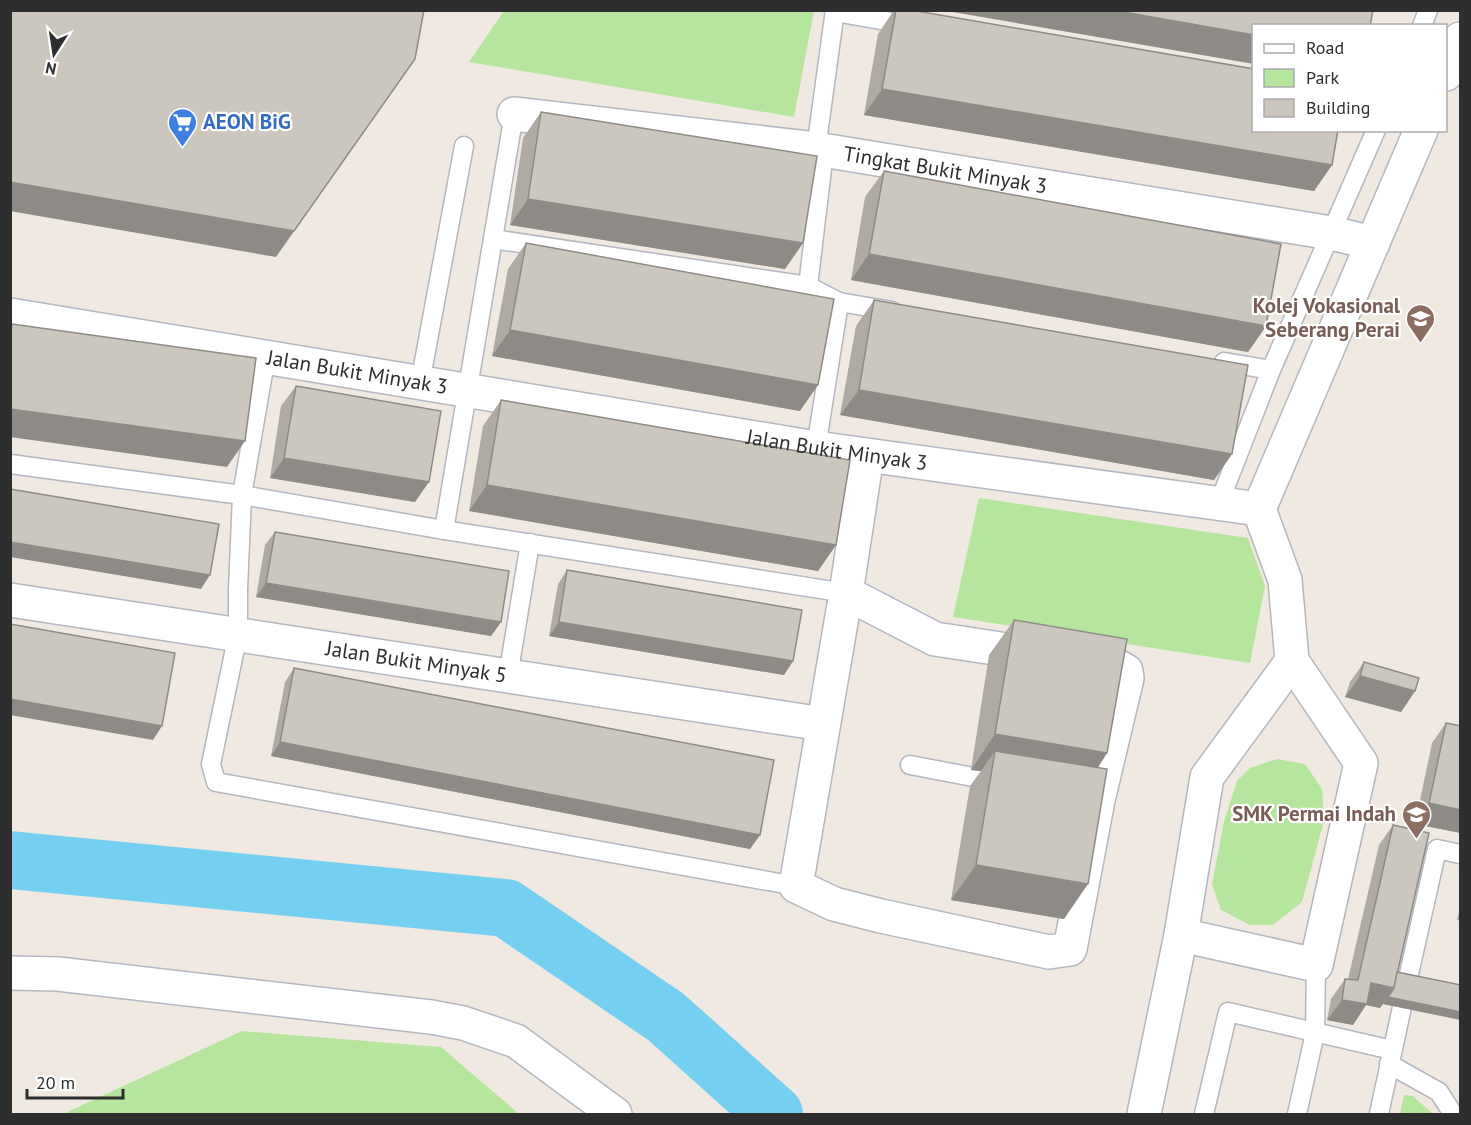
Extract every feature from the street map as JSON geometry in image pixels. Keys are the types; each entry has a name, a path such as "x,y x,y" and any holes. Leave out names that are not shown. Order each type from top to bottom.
{"street":[{"path":"1447,72 1461,39"},
{"name":"Tingkat Bukit Minyak 3","path":"514,114 816,149 1331,233 1373,243"},
{"path":"1181,935 1316,965 1361,763 1292,661 1284,580 1259,509 1420,132"},
{"name":"Jalan Bukit Minyak 3","path":"10,315 867,456 1259,509"},
{"path":"846,593 935,639 1119,666 1126,671 1124,692 1093,799 1070,949 1048,952 881,916 834,903 796,886 867,456"},
{"name":"Jalan Bukit Minyak 5","path":"10,600 823,724"},
{"path":"1144,1114 1181,935 1207,777 1292,661"},
{"path":"10,973 58,974 431,1017 463,1023 516,1041 615,1114"}],"lane":[{"path":"808,286 822,169 816,149 835,11 928,29"},
{"path":"444,530 514,114"},
{"path":"1219,503 1271,370 1375,132"},
{"path":"420,383 464,146"},
{"path":"494,239 808,286 839,302 909,313"},
{"path":"816,448 839,302"},
{"path":"266,356 242,495 238,634 211,764 216,782 796,886"},
{"path":"1201,359 1271,370"},
{"path":"10,464 242,495 444,530 846,593"},
{"path":"508,676 530,543"},
{"path":"910,765 1016,785"},
{"path":"1407,983 1437,849 1461,854"},
{"path":"1297,1114 1315,1033 1316,965"},
{"path":"1378,1114 1402,1007"},
{"path":"1204,1114 1228,1012 1315,1033 1391,1057 1439,1092 1453,1114"}],"green space":[{"path":"504,11 814,11 794,117 469,62"},
{"path":"979,498 1248,538 1265,586 1250,663 953,617"},
{"path":"1277,759 1305,764 1322,789 1324,821 1302,902 1273,925 1250,925 1221,910 1212,884 1224,822 1237,781 1250,768"},
{"path":"242,1031 441,1047 519,1114 63,1114"},
{"path":"1404,1095 1413,1096 1433,1114 1400,1114"}],"building":[{"name":"AEON BiG","path":"10,10 424,10 415,59 294,231 10,182"},
{"path":"896,10 911,10 1252,69 1252,132 1338,132 1332,165 882,89"},
{"path":"1112,10 1373,10 1370,24 1252,24 1252,35"},
{"path":"541,112 817,156 803,243 528,199"},
{"path":"884,171 1281,244 1266,326 869,254"},
{"path":"526,243 834,299 818,385 510,330"},
{"path":"874,300 1248,365 1232,454 859,390"},
{"path":"12,324 256,358 245,441 10,409"},
{"path":"296,386 441,411 429,482 284,458"},
{"path":"501,400 850,460 836,545 487,485"},
{"path":"10,489 219,524 210,575 10,542"},
{"path":"275,532 509,571 501,622 266,583"},
{"path":"567,570 802,610 793,661 559,622"},
{"path":"1014,620 1127,639 1107,753 995,734"},
{"path":"10,624 175,653 162,726 10,699"},
{"path":"1364,662 1419,678 1415,691 1360,676"},
{"path":"294,668 774,760 760,835 280,742"},
{"path":"1446,723 1461,726 1461,810 1429,803"},
{"path":"995,751 1107,769 1088,884 976,865"},
{"path":"1393,825 1429,833 1394,988 1371,983 1367,1004 1342,1000 1345,979 1358,980"},
{"path":"1397,972 1461,985 1461,1012 1388,997 1394,988"}],"waterway":[{"path":"10,860 506,908 666,1017 774,1114"}],"place":[{"name":"AEON BiG","path":"182,148"},
{"name":"Kolej Vokasional Seberang Perai","path":"1421,344"},
{"name":"SMK Permai Indah","path":"1417,840"}]}
